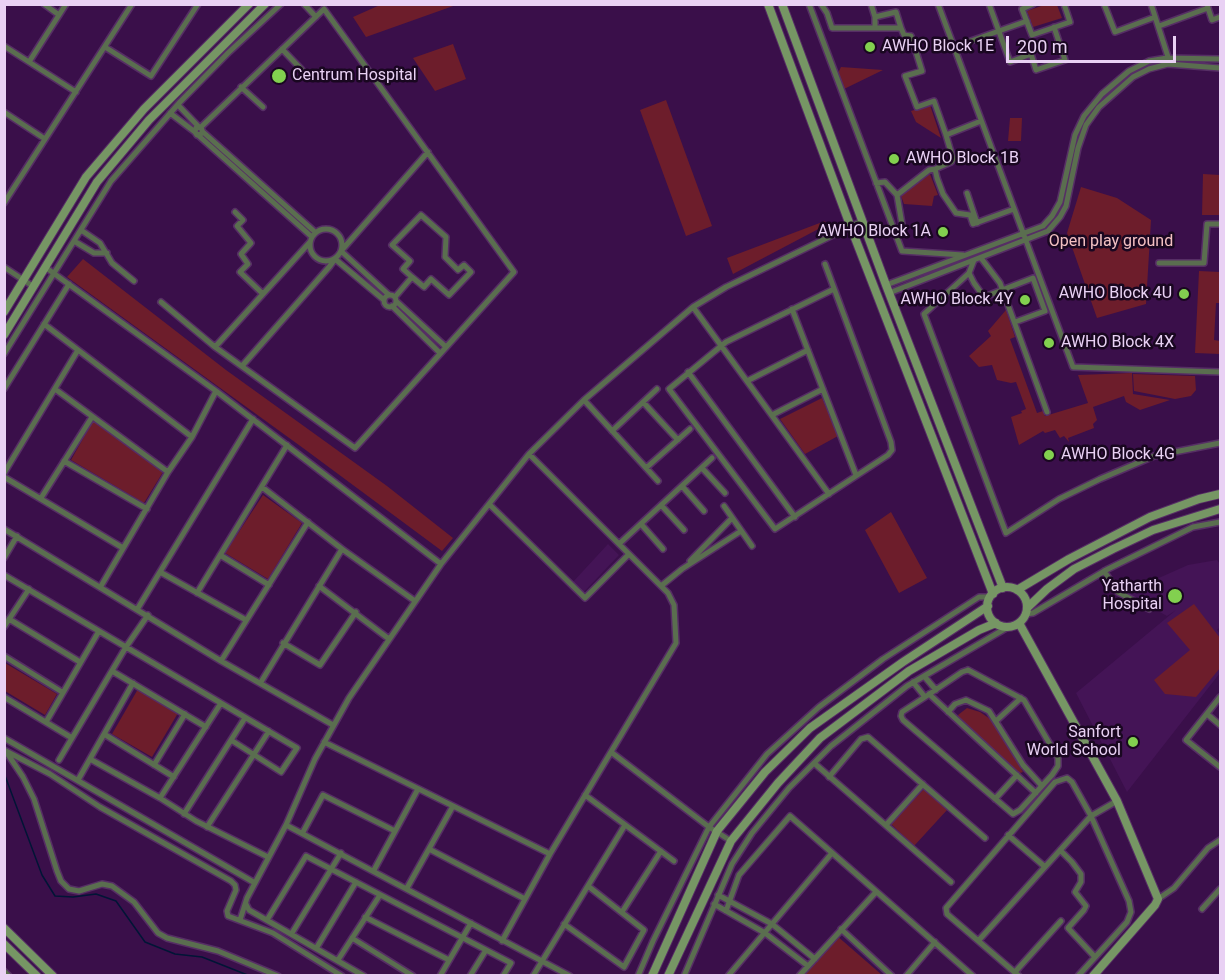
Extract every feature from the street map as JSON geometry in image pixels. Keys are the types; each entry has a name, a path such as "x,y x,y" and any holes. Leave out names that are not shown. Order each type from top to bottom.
{"street":[{"path":"44,4 59,15"},
{"path":"29,62 66,4"},
{"path":"4,203 132,4"},
{"path":"105,47 151,76 198,4"},
{"path":"4,312 86,177 144,109 249,4"},
{"path":"4,335 97,182 149,120 265,4"},
{"path":"4,354 111,180 170,113 229,52 281,4"},
{"path":"304,4 316,16"},
{"path":"161,302 215,347 355,448 514,272 324,9 322,11 316,4"},
{"path":"768,4 992,595 988,613 996,624"},
{"path":"782,4 887,289 1003,588"},
{"path":"808,4 902,251 965,255"},
{"path":"821,4 832,28 902,28"},
{"path":"871,4 875,17 875,28"},
{"path":"938,4 1024,234 1048,310"},
{"path":"989,4 1010,62 1031,54 1036,70 1065,60 1054,27"},
{"path":"1033,4 1022,9 1032,35 1070,22 1067,5"},
{"path":"1104,4 1115,32 1155,17"},
{"path":"1151,4 1168,61"},
{"path":"1159,26 1208,6 1212,20 1221,17"},
{"path":"199,131 241,87 322,11"},
{"path":"875,17 896,12 904,35 911,36 922,71 905,76 917,107 934,101 953,159 951,162 929,170 897,195"},
{"path":"954,47 1027,21"},
{"path":"4,46 76,92"},
{"path":"282,49 302,70"},
{"path":"887,289 965,255 1043,226 1053,216 1060,202 1075,135 1084,116 1101,94 1128,71 1149,61 1221,59"},
{"path":"887,289 978,259 1048,231 1066,206 1078,148 1086,125 1099,107 1133,77 1168,61 1221,68"},
{"path":"241,87 263,107"},
{"path":"178,105 199,131 312,237 312,253 315,257 325,261 335,259"},
{"path":"4,112 45,139"},
{"path":"170,113 199,131"},
{"path":"946,135 981,121"},
{"path":"242,366 428,152"},
{"path":"935,169 943,194 956,213 970,215 973,224 1014,209"},
{"path":"876,183 885,182 897,195 902,224 897,238"},
{"path":"967,193 977,223"},
{"path":"235,212 243,220 237,226 251,243 241,254 248,264 240,272 263,294"},
{"path":"421,215 446,237 445,258 458,270 464,265 471,272 449,296 431,279 424,287 412,277 404,268 410,261 392,245 421,215"},
{"path":"240,920 255,883 333,725 441,564 529,454 584,400 693,307 726,287 862,221"},
{"path":"1159,263 1204,264 1207,224 1221,224"},
{"path":"215,347 312,237 326,228 336,232 342,240 341,251"},
{"path":"81,230 100,243 112,263 134,281"},
{"path":"74,241 94,253 107,253"},
{"path":"341,251 446,347"},
{"path":"335,259 384,300 386,306 392,306 440,353"},
{"path":"978,259 969,273 924,314 1006,533 1059,499 1154,456 1221,443"},
{"path":"978,259 1002,289 1047,412"},
{"path":"825,264 892,450 888,455 795,517 778,528 773,528 670,391 670,386 721,346 834,289"},
{"path":"4,267 34,286"},
{"path":"45,267 216,391 441,564"},
{"path":"969,273 984,297 1033,278 1073,367 1221,372"},
{"path":"392,306 393,298 412,277"},
{"path":"4,389 69,284"},
{"path":"384,300 393,298"},
{"path":"693,307 829,494"},
{"path":"792,309 856,475"},
{"path":"1014,322 1048,310"},
{"path":"44,324 192,437"},
{"path":"78,350 4,475 123,548"},
{"path":"747,381 808,350"},
{"path":"688,372 795,517"},
{"path":"55,389 168,472"},
{"path":"612,430 657,389"},
{"path":"772,415 823,389"},
{"path":"101,586 168,472 192,437 216,391"},
{"path":"584,400 658,481"},
{"path":"644,402 678,440"},
{"path":"41,498 92,417"},
{"path":"138,609 253,419"},
{"path":"646,468 690,429"},
{"path":"197,592 287,446"},
{"path":"502,941 550,854 676,643 675,605 668,593 529,454"},
{"path":"619,544 712,458"},
{"path":"64,461 147,509"},
{"path":"702,468 724,493"},
{"path":"682,486 704,511"},
{"path":"262,487 342,549 415,601"},
{"path":"638,975 653,941 713,829 767,754 819,707 883,659 979,597 992,595 1003,588 1017,590 1079,553 1150,517 1199,499 1221,494"},
{"path":"489,504 585,598 629,554"},
{"path":"661,505 684,530"},
{"path":"724,506 752,546"},
{"path":"684,975 732,864 752,833 789,788 831,746 913,682 1008,627 1019,623 1047,589 1074,569 1153,530 1221,509"},
{"path":"662,586 732,518"},
{"path":"221,661 308,522"},
{"path":"1027,611 1033,613 1104,571 1193,527 1221,522"},
{"path":"641,524 663,549"},
{"path":"4,529 221,661 333,725"},
{"path":"682,568 741,531"},
{"path":"4,558 17,536"},
{"path":"261,682 342,549"},
{"path":"220,555 268,585"},
{"path":"1104,571 1118,592 1149,609"},
{"path":"160,572 246,620"},
{"path":"4,575 297,748 281,772 231,740"},
{"path":"319,586 389,639"},
{"path":"4,627 29,589"},
{"path":"1017,590 1026,600 1027,611"},
{"path":"652,975 713,829 765,772 810,728 903,662 988,606"},
{"path":"283,643 320,665 356,612"},
{"path":"59,760 126,647 148,615"},
{"path":"9,619 80,662"},
{"path":"1019,623 1118,801 1158,899"},
{"path":"668,975 731,840 778,783 820,738 909,671 979,630 996,624 1008,627"},
{"path":"46,722 99,631"},
{"path":"4,656 62,692"},
{"path":"968,670 1021,698 1058,758 1058,766 1036,793 1013,814 903,720 902,712 927,695 968,670"},
{"path":"112,671 206,727"},
{"path":"924,676 936,690"},
{"path":"913,682 1036,793"},
{"path":"78,780 133,684"},
{"path":"4,697 72,738"},
{"path":"1221,697 1186,740 1221,767"},
{"path":"996,721 1021,698"},
{"path":"948,712 955,704 966,700 989,711 1023,765 1042,786"},
{"path":"160,798 221,703"},
{"path":"154,765 185,714"},
{"path":"1207,714 1221,725"},
{"path":"184,814 245,718"},
{"path":"207,827 269,731"},
{"path":"104,734 174,777"},
{"path":"829,777 865,737 868,737 985,838"},
{"path":"4,738 255,883"},
{"path":"324,742 550,854"},
{"path":"5,751 50,774 100,807 231,881 236,890 227,911 228,916 273,933 342,975"},
{"path":"5,751 23,777 34,799 57,871 61,881 69,889 79,891 102,884 112,886 134,902 158,933 167,938 218,951 278,975"},
{"path":"611,752 731,840"},
{"path":"90,759 207,827 268,857"},
{"path":"814,763 951,882"},
{"path":"995,799 1017,775"},
{"path":"1062,921 1017,974 947,914 946,908 1055,782 1067,778 1072,782 1091,816 1131,912 1127,922 1078,975"},
{"path":"886,825 923,784"},
{"path":"374,870 418,789"},
{"path":"303,832 323,795 395,831"},
{"path":"585,795 674,861"},
{"path":"979,940 1091,816 1118,801"},
{"path":"407,888 453,806"},
{"path":"726,911 739,875 790,816 972,975"},
{"path":"285,825 303,832 502,941 570,975"},
{"path":"533,975 625,825"},
{"path":"1008,835 1044,866"},
{"path":"1093,975 1155,906 1158,899 1173,888 1208,848 1221,840"},
{"path":"429,849 525,899"},
{"path":"1060,850 1081,874 1081,882 1075,892 1086,906 1068,928 1095,957"},
{"path":"622,912 661,851"},
{"path":"292,933 341,853"},
{"path":"728,975 832,853"},
{"path":"267,920 306,856 511,963 503,975"},
{"path":"317,947 356,882"},
{"path":"564,924 624,968 644,930 588,886"},
{"path":"1203,909 1221,889"},
{"path":"800,975 876,892"},
{"path":"338,960 380,895"},
{"path":"718,895 772,924 815,958"},
{"path":"246,904 249,910 364,975"},
{"path":"714,904 765,933 808,966"},
{"path":"365,917 449,960"},
{"path":"440,975 471,923"},
{"path":"4,928 53,975"},
{"path":"841,929 892,975"},
{"path":"352,938 413,975"},
{"path":"906,975 935,942"},
{"path":"4,944 38,975"},
{"path":"470,975 486,950"},
{"path":"4,971 9,975"}],"shaded area":[{"path":"608,544 619,555 583,593 572,583"},
{"name":"Sanfort World School","path":"1217,560 1220,564 1220,627 1217,630 1220,634 1220,673 1127,792 1076,693 1176,610 1167,616 1125,593 1188,565"}],"green space":[{"path":"1047,4 1057,5 1062,18 1033,27 1027,11"},
{"path":"380,5 456,5 366,37 353,17"},
{"path":"453,44 466,79 435,91 413,58"},
{"path":"841,67 883,70 844,89 838,73"},
{"path":"666,100 712,226 686,236 640,110"},
{"path":"930,105 941,138 916,122 911,111"},
{"path":"1010,118 1022,118 1021,141 1008,141"},
{"path":"930,174 938,195 934,196 932,206 904,204 901,196"},
{"path":"1203,174 1220,175 1220,215 1202,215"},
{"name":"Open play ground","path":"1081,187 1117,198 1151,220 1146,304 1097,318 1067,233"},
{"path":"825,221 826,225 733,274 727,258"},
{"path":"83,259 226,370 387,486 453,538 442,551 67,277"},
{"path":"1199,271 1220,272 1220,303 1216,303 1214,340 1220,341 1220,354 1195,353"},
{"path":"1006,310 1015,337 1010,339 1037,413 1043,411 1045,416 1088,403 1078,375 1132,373 1133,394 1170,400 1140,410 1126,402 1124,396 1093,407 1097,420 1093,424 1094,428 1068,438 1069,442 1064,436 1060,438 1055,430 1045,433 1043,431 1019,445 1011,417 1026,409 1016,382 997,380 992,365 979,367 969,356 991,336 988,331"},
{"path":"1133,374 1195,376 1196,390 1191,396 1175,399 1134,391"},
{"path":"822,398 838,436 805,454 780,419"},
{"path":"93,421 163,472 144,503 71,460"},
{"path":"263,495 302,523 268,579 225,553"},
{"path":"891,512 927,578 899,593 865,530"},
{"path":"1194,604 1220,638 1220,668 1196,697 1165,694 1154,680 1190,650 1167,623"},
{"path":"5,663 57,694 45,715 5,691"},
{"path":"138,689 178,713 152,757 112,734"},
{"path":"967,708 980,712 993,721 1023,772 1017,774 959,720 958,715"},
{"path":"924,789 947,810 914,846 891,824"},
{"path":"836,935 882,975 799,976"}],"waterway":[{"path":"4,773 42,875 55,896 73,897 96,894 116,901 145,942 175,954 202,957 250,976"}],"place":[{"name":"AWHO Block 1E","path":"870,47"},
{"name":"Centrum Hospital","path":"279,76"},
{"name":"AWHO Block 1B","path":"894,159"},
{"name":"AWHO Block 1A","path":"943,232"},
{"name":"AWHO Block 4U","path":"1184,294"},
{"name":"AWHO Block 4Y","path":"1025,300"},
{"name":"AWHO Block 4X","path":"1049,343"},
{"name":"AWHO Block 4G","path":"1049,455"},
{"name":"Yatharth Hospital","path":"1175,596"},
{"name":"Sanfort World School","path":"1133,742"}]}
